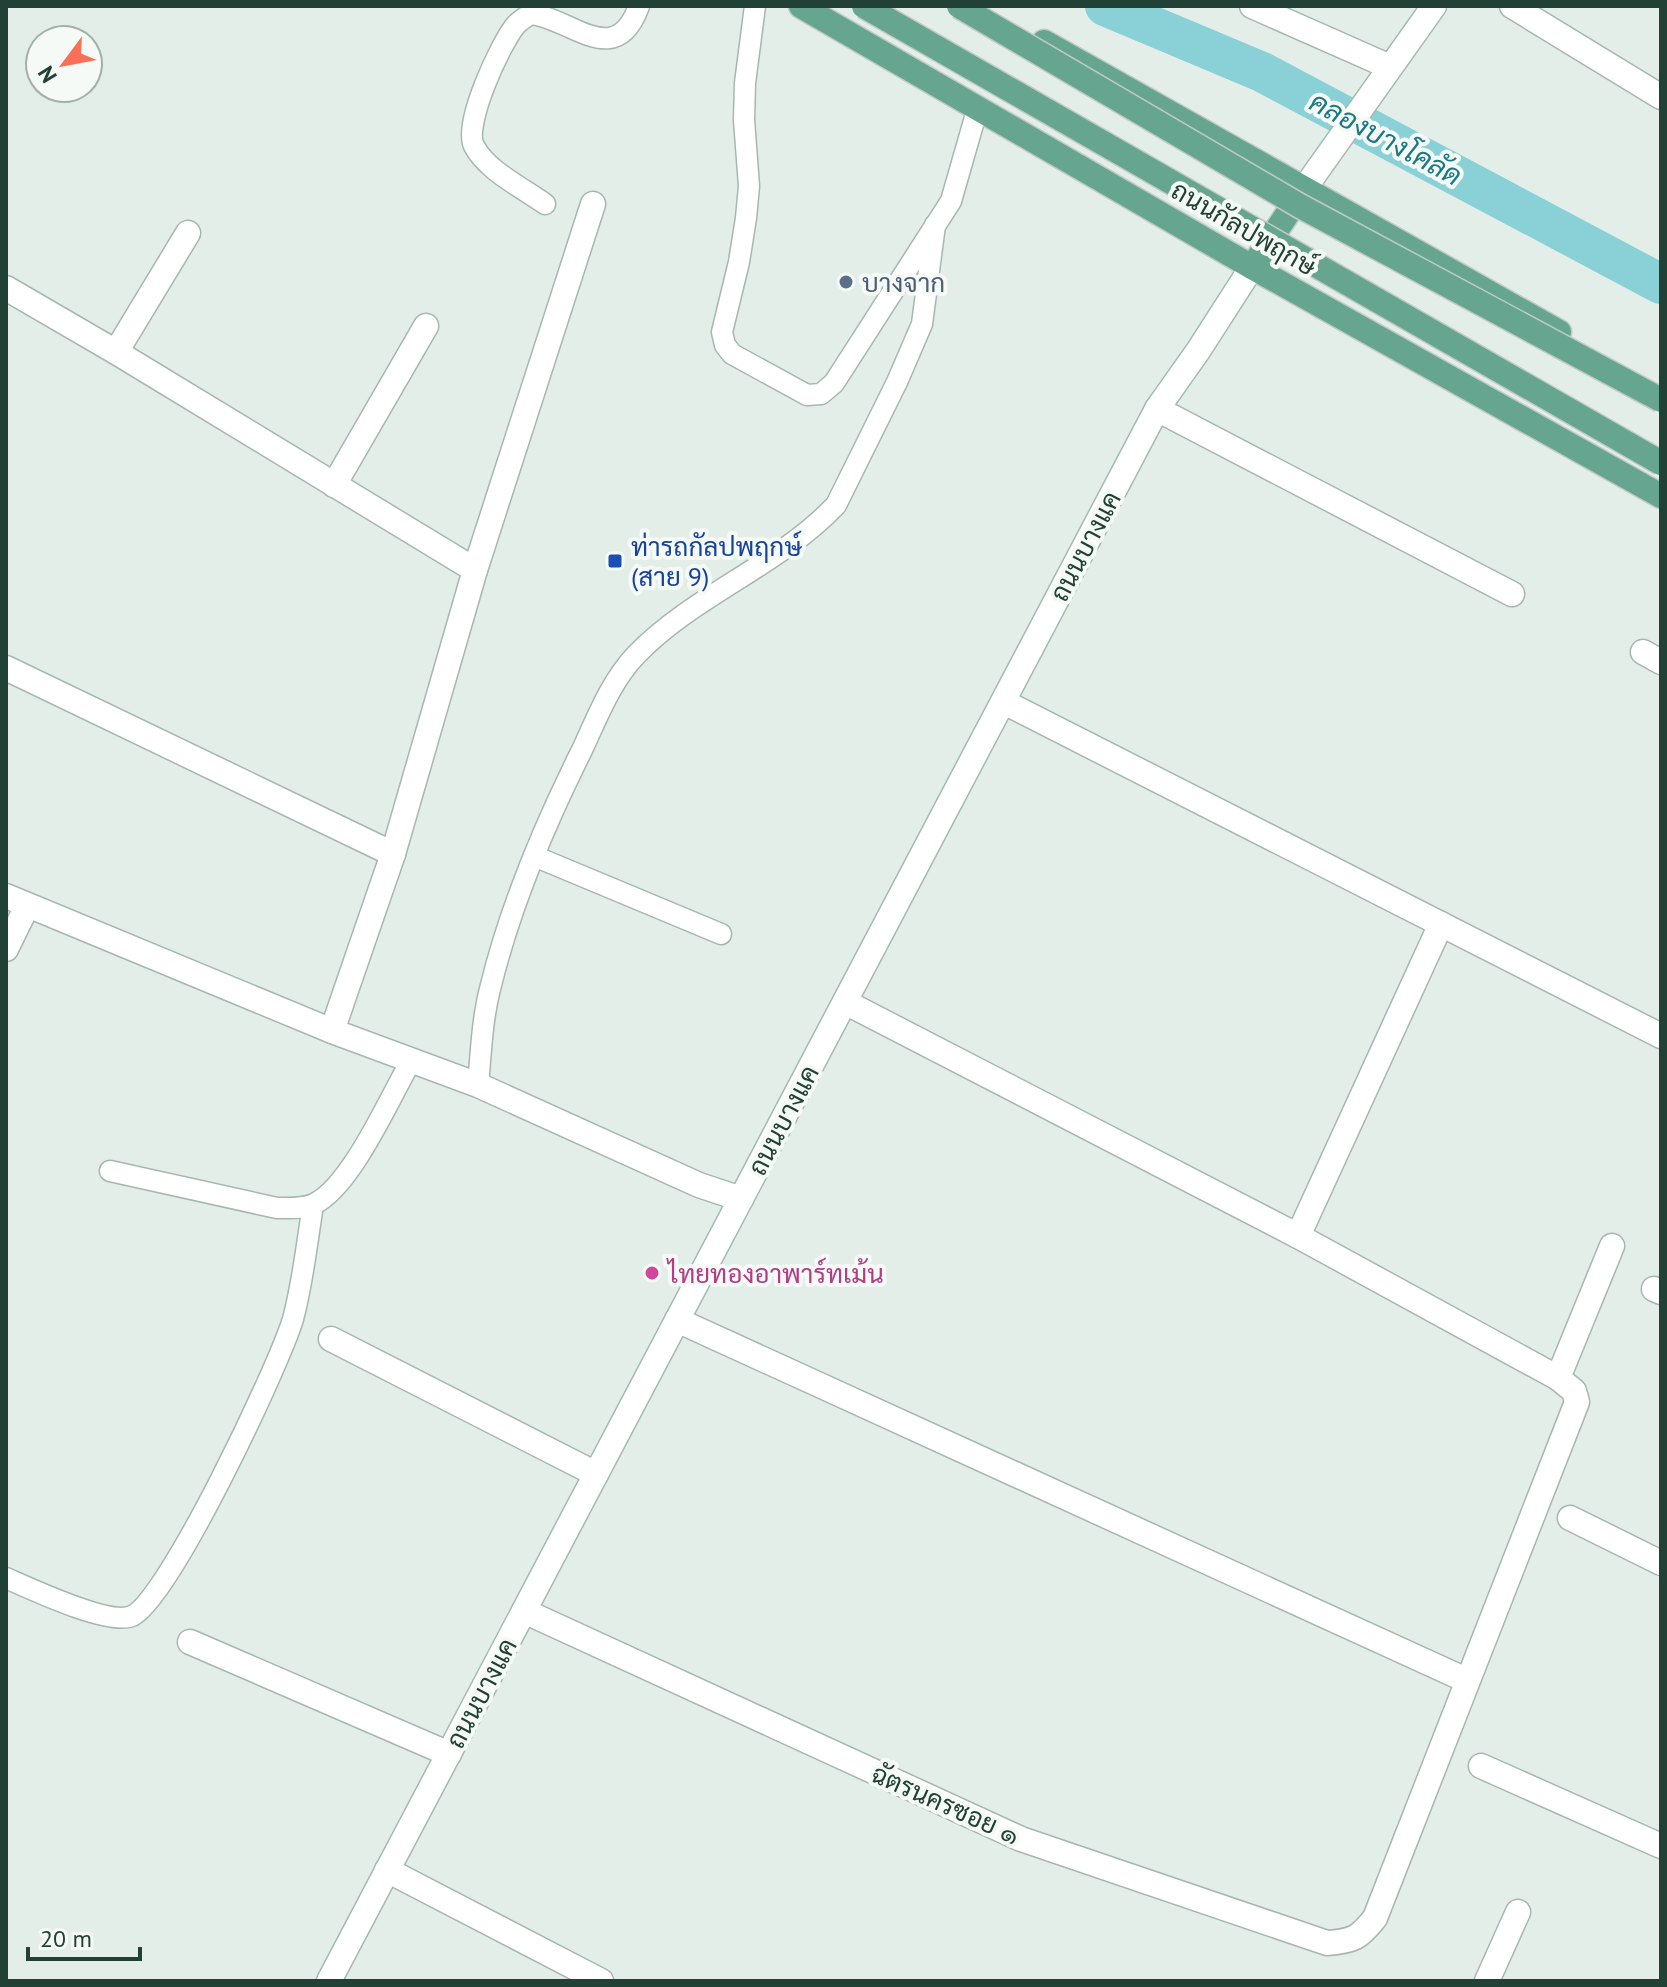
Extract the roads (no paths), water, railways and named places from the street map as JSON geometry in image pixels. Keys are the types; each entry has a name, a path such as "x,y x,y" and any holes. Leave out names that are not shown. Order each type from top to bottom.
{"main road":[{"name":"ถนนกัลปพฤกษ์","path":"801,6 1252,267 1661,496"},
{"name":"ถนนกัลปพฤกษ์","path":"864,6 1661,463"},
{"name":"ถนนกัลปพฤกษ์","path":"959,6 1300,206 1661,400"},
{"path":"980,6 1661,392"},
{"path":"1252,267 1304,189"}],"street":[{"path":"1252,6 1390,67"},
{"path":"1304,189 1434,6"},
{"path":"1512,6 1661,97"},
{"path":"332,1031 393,854 475,570 593,204"},
{"path":"116,352 188,233"},
{"name":"ถนนบางแค","path":"329,1981 1157,409 1252,267"},
{"path":"6,288 475,570"},
{"path":"334,485 426,326"},
{"path":"1157,409 1512,594"},
{"path":"6,668 393,854"},
{"path":"1004,702 1661,1036"},
{"path":"6,949 17,901 332,1031 478,1085 699,1185 741,1199"},
{"path":"1298,1236 1441,924"},
{"path":"677,1320 1466,1680 1577,1402 1574,1391 1558,1378 1298,1236 845,1002"},
{"path":"1558,1378 1612,1246"},
{"path":"331,1339 596,1474"},
{"path":"1570,1518 1661,1563"},
{"name":"ฉัตรนครซอย ๑","path":"524,1611 1021,1839 1327,1943 1350,1942 1363,1933 1375,1918 1466,1680"},
{"path":"190,1642 449,1754"},
{"path":"1481,1766 1661,1846"},
{"path":"387,1870 601,1981"},
{"path":"1487,1981 1518,1912"}],"lane":[{"path":"545,204 484,161 472,143 471,125 502,46 517,24 530,14 545,16 581,35 606,40 633,23 639,6"},
{"path":"755,6 745,83 744,120 749,186 739,262 722,332 725,345 732,354 807,395 821,394 834,383 951,201 978,107"},
{"path":"478,1085 489,991 510,917 554,806 611,690 635,656 680,618 785,547 836,505 922,324 935,225"},
{"path":"534,856 721,934"},
{"path":"110,1171 277,1208 313,1205 330,1194 346,1177 411,1061"},
{"path":"6,1578 44,1595 117,1620 132,1616 145,1607 179,1559 279,1360 294,1316 313,1205"}],"waterway":[{"name":"คลองบางโคลัด","path":"1105,6 1262,72 1661,284"}],"place":[{"name":"บางจาก","path":"846,282"},
{"name":"ท่ารถกัลปพฤกษ์ (สาย 9)","path":"615,561"},
{"name":"ไทยทองอาพาร์ทเม้น","path":"652,1273"}]}
